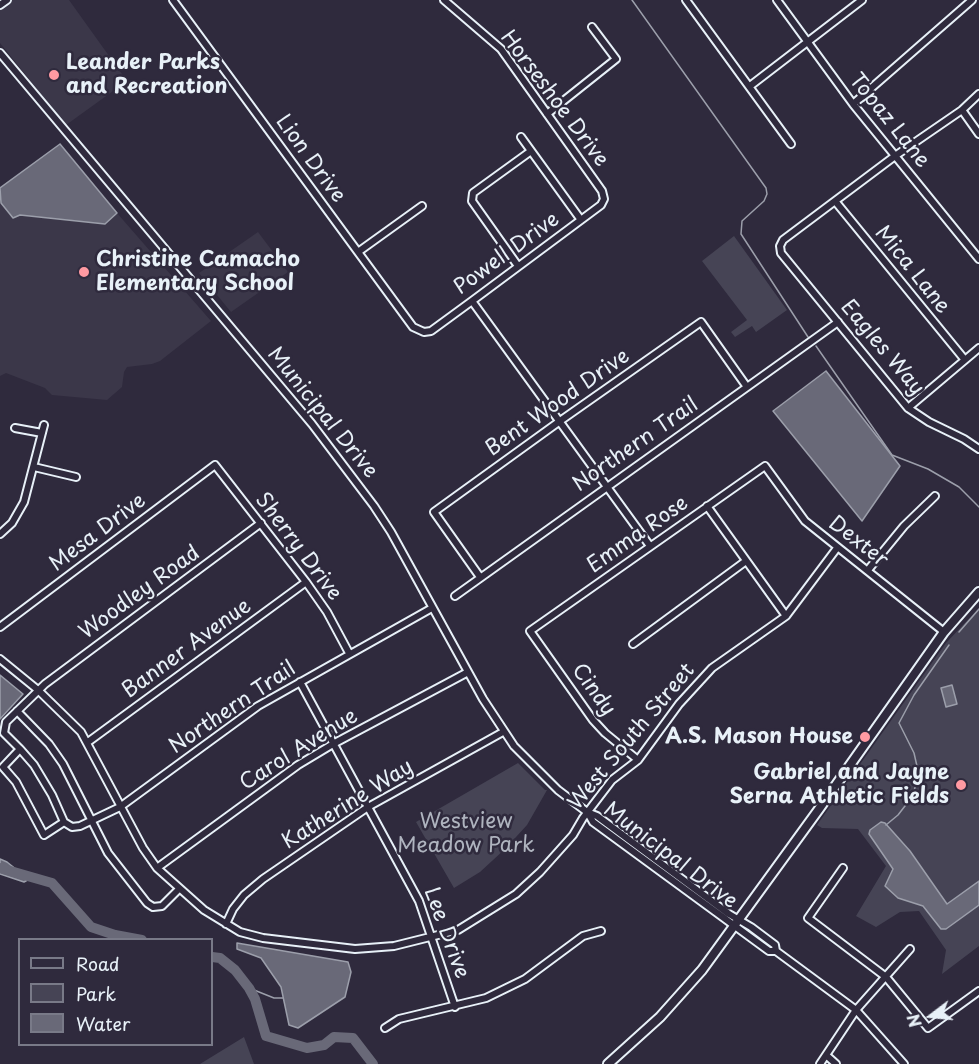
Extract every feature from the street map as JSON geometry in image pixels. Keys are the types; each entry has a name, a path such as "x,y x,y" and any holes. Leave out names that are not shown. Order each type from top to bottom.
{"main road":[{"path":"608,1064 667,1009 702,970 944,632 979,592"}],"street":[{"path":"0,5 6,0"},
{"name":"Lion Drive","path":"173,0 413,327 426,332"},
{"name":"Horseshoe Drive","path":"444,0 501,49 602,191 604,199"},
{"path":"686,0 791,144"},
{"name":"Topaz Lane","path":"777,0 853,104 979,259"},
{"path":"750,86 862,0"},
{"path":"853,104 972,0"},
{"path":"548,114 616,59 592,27"},
{"name":"Municipal Drive","path":"0,53 323,438 381,516 468,672 514,747 537,771 587,812 593,822 630,845 736,922 775,945 776,951 856,1010 904,1064"},
{"path":"835,201 962,110 979,94"},
{"path":"962,110 979,134"},
{"path":"522,137 581,220"},
{"path":"518,266 472,201 473,193 531,151"},
{"name":"Powell Drive","path":"426,332 472,301 581,220 601,205 604,199"},
{"name":"Eagles Way","path":"835,201 783,240 780,246 782,253 908,408 979,449"},
{"name":"Mica Lane","path":"835,201 965,360"},
{"path":"358,252 422,206"},
{"path":"472,301 650,546"},
{"name":"Bent Wood Drive","path":"480,577 434,512 560,421 701,322 747,387"},
{"name":"Northern Trail","path":"455,596 838,322"},
{"path":"908,408 979,348"},
{"path":"0,533 12,524 24,502 44,426"},
{"path":"15,428 42,433"},
{"name":"Sherry Drive","path":"215,465 306,582 327,612 349,653"},
{"name":"Mesa Drive","path":"0,627 215,465"},
{"name":"Emma Rose","path":"530,631 765,465"},
{"name":"Dexter","path":"765,465 805,521 944,632"},
{"path":"34,467 76,477"},
{"path":"868,570 904,526 935,496"},
{"path":"707,506 786,616"},
{"name":"Woodley Road","path":"17,711 38,690 261,523"},
{"name":"West South Street","path":"0,659 64,713 88,742 143,848 157,868 204,910 240,932 263,938 355,949 394,946 458,930 516,894 540,872 573,835 587,812 612,780 638,760 679,704 712,668 786,616 837,548"},
{"path":"633,644 746,561"},
{"name":"Banner Avenue","path":"88,742 306,582"},
{"name":"Northern Trail","path":"90,821 120,807 258,706 432,608"},
{"name":"Cindy","path":"530,631 593,720 638,760"},
{"name":"Carol Avenue","path":"157,868 298,765 468,672"},
{"name":"Lee Drive","path":"300,682 419,901 455,1007"},
{"path":"90,821 72,827 64,822 52,795 34,765 4,733 6,722 17,711 49,744 63,764 90,821 117,866 147,903 153,907 162,906 179,888"},
{"name":"Katherine Way","path":"226,924 239,902 257,884 368,807 503,732"},
{"path":"20,749 3,767 16,782 44,835 64,822"},
{"path":"843,868 808,918 885,977 928,1028 979,991"},
{"path":"385,1028 399,1019 486,998 525,979 583,936 601,931"},
{"path":"820,1064 856,1010 910,949"},
{"path":"826,1055 836,1064"}],"shaded area":[{"path":"12,0 69,0 127,81 66,125 0,43 0,9"},
{"name":"Christine Camacho Elementary School","path":"0,196 14,218 20,215 105,224 117,213 211,321 160,361 127,367 122,387 107,400 52,395 45,388 6,373 0,376"},
{"path":"258,232 288,272 231,312 199,273"}],"green space":[{"path":"734,236 787,310 756,332 752,326 735,337 731,332 747,320 702,261"},
{"path":"979,608 979,946 942,974 946,950 919,911 900,912 876,927 856,916 886,866 858,829 822,828 817,825 946,643"},
{"name":"Westview Meadow Park","path":"518,763 547,790 527,825 505,849 480,872 454,888 416,822"},
{"path":"244,1037 254,1064 200,1064"}],"water":[{"path":"60,144 117,213 105,224 20,215 13,218 1,203 0,188"},
{"path":"826,371 900,466 862,521 773,411"},
{"path":"0,675 23,694 0,719"},
{"path":"952,685 957,704 946,707 941,688"},
{"path":"881,822 885,823 910,851 947,904 979,881 979,905 946,929 941,929 923,906 898,898 885,886 893,869 869,834 870,830"},
{"path":"0,859 31,878 24,882 0,874"},
{"path":"237,943 348,962 351,972 345,997 298,1028 289,1025 281,987 261,958 237,949"}],"waterway":[{"path":"632,0 766,188 767,194 764,201 742,221 741,234 808,337"},
{"path":"816,346 892,455 928,469 959,487 979,507"},
{"path":"959,632 979,609"},
{"path":"886,825 898,815 912,797 919,775 914,753 899,723 914,695 949,645"},
{"path":"0,868 52,883 91,927 131,938"},
{"path":"213,957 220,958 235,970 249,988 255,999 266,1036 307,1048 324,1045 334,1037 353,1038 373,1064"},
{"path":"249,988 274,998 283,998"}],"place":[{"name":"Leander Parks and Recreation","path":"54,75"},
{"name":"Christine Camacho Elementary School","path":"84,272"},
{"name":"A.S. Mason House","path":"865,737"},
{"name":"Gabriel and Jayne Serna Athletic Fields","path":"961,785"}]}
